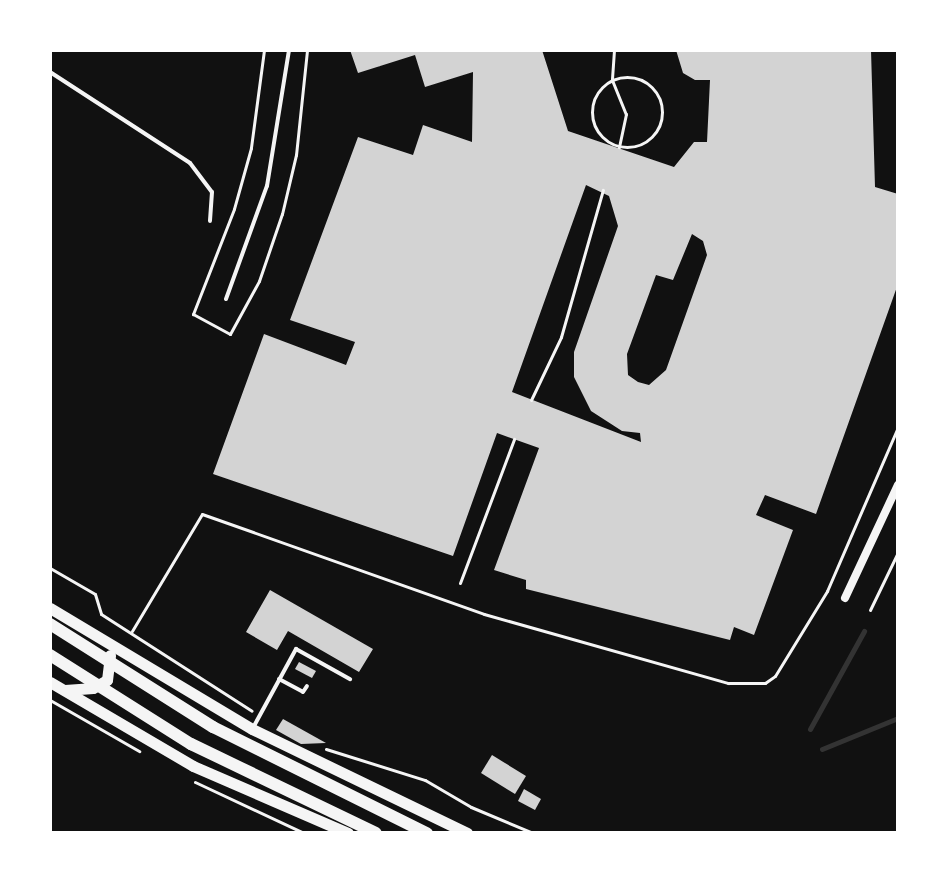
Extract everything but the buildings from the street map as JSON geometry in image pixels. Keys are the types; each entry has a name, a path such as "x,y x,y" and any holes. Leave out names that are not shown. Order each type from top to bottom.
{"highway":[{"path":"50,624 213,727 427,833"},
{"path":"50,655 191,744 376,833"}],"main road":[{"path":"50,608 252,729 467,833"},
{"path":"65,690 93,688 107,680 111,658 103,640"},
{"path":"50,682 193,766 348,833"}],"street":[{"path":"845,598 897,489"}],"lane":[{"path":"226,299 267,186 289,50"},
{"path":"50,72 190,163 212,192 210,221"},
{"path":"252,729 296,649 350,679"},
{"path":"279,679 303,692 307,686"}],"path":[{"path":"264,50 251,148 234,209 193,314 230,334 259,281 282,214 296,155 307,50"},
{"path":"614,50 612,80 626,114 619,147"},
{"path":"612,80 647,82 662,101 663,114 654,136 643,144 619,147 600,135 592,115 596,94 612,80"},
{"path":"531,400 561,337 603,190"},
{"path":"132,631 202,514 484,614 728,683 765,683 775,676 827,591 898,427"},
{"path":"460,583 514,439"},
{"path":"870,610 898,552"},
{"path":"50,568 95,594 101,614 132,631 259,716"},
{"path":"316,749 383,763 425,780 471,807 533,833"}],"waterway":[{"path":"810,729 864,631"},
{"path":"822,749 898,718"}]}
